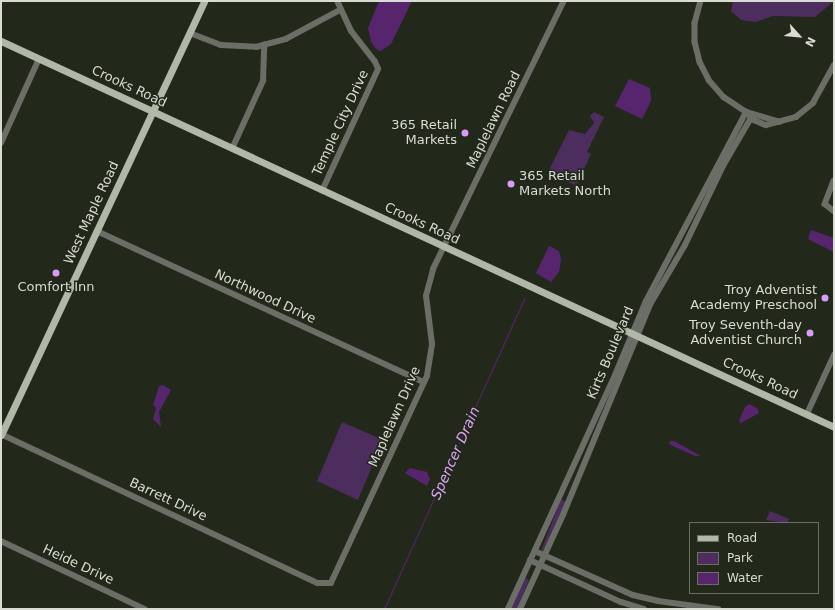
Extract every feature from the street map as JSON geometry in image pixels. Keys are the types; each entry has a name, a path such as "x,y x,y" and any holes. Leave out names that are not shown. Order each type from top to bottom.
{"main road":[{"name":"West Maple Road","path":"1,434 204,1"},
{"name":"Crooks Road","path":"1,41 444,248 834,427"}],"street":[{"path":"190,33 221,45 243,48 264,45 291,37 340,10 336,1"},
{"name":"Maplelawn Road","path":"444,248 564,1"},
{"path":"701,1 695,29 700,62 719,93 748,114 780,122 796,118 809,107 834,66"},
{"name":"Temple City Drive","path":"322,191 376,75 377,64 357,41 340,10"},
{"path":"232,149 263,81 264,45"},
{"path":"1,143 39,58"},
{"name":"Kirts Boulevard","path":"508,609 633,335 722,153 748,114"},
{"path":"834,180 824,204 834,211"},
{"name":"Northwood Drive","path":"97,231 424,382"},
{"name":"Maplelawn Drive","path":"326,585 336,576 424,382 432,352 427,292 444,248"},
{"name":"Kirts Boulevard","path":"520,609 570,499 633,335"},
{"path":"807,414 834,355"},
{"name":"Barrett Drive","path":"1,434 326,585"},
{"path":"580,452 587,457"},
{"path":"562,490 563,496 570,499"},
{"name":"Heide Drive","path":"1,541 145,609"},
{"path":"535,550 633,595"},
{"path":"530,560 617,600 644,609"},
{"path":"524,574 529,575 533,581"},
{"path":"617,600 621,594 633,595 695,608 718,609"}],"green space":[{"path":"733,1 834,1 815,17 773,16 756,22 741,20 731,11"},
{"path":"594,112 604,117 587,152 591,154 576,186 548,172 569,130 585,134 594,123 590,116"},
{"path":"342,422 383,440 358,500 317,481"},
{"path":"561,499 566,502 544,550 541,551"},
{"path":"770,511 789,519 788,522 766,520"},
{"path":"525,578 529,580 517,609 511,609"}],"water":[{"path":"379,1 412,1 391,44 381,51 377,50 371,42 368,28"},
{"path":"629,79 650,88 651,101 642,119 615,106"},
{"path":"811,230 834,238 834,252 808,239"},
{"path":"549,246 559,251 561,259 559,272 551,282 536,273"},
{"path":"163,385 171,390 159,412 161,427 153,419 156,408 153,405 159,386"},
{"path":"749,404 757,408 759,413 741,423 739,421 745,407"},
{"path":"670,441 674,441 701,456 695,456 677,448 669,444"},
{"path":"410,468 427,472 430,479 427,486 405,473"}],"waterway":[{"name":"Spencer Drain","path":"384,609 525,297"}],"place":[{"name":"365 Retail Markets","path":"465,133"},
{"name":"365 Retail Markets North","path":"511,184"},
{"name":"Comfort Inn","path":"56,273"},
{"name":"Troy Adventist Academy Preschool","path":"825,298"},
{"name":"Troy Seventh-day Adventist Church","path":"810,333"}]}
